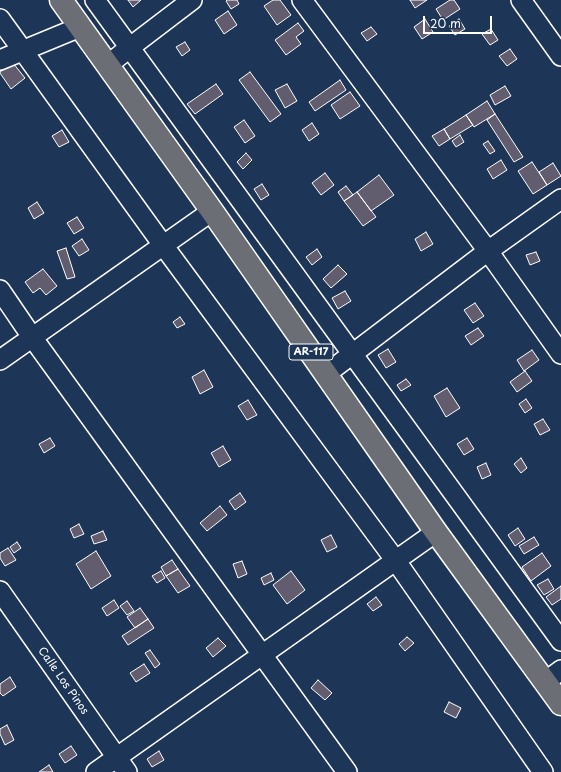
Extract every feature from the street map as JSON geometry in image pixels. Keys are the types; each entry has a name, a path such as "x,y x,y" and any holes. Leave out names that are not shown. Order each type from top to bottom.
{"main road":[{"name":"AR-117","path":"61,0 212,211 436,532 553,676 561,704"}],"street":[{"path":"95,0 561,641"},
{"path":"108,66 192,0"},
{"path":"302,0 488,251 561,354"},
{"path":"521,0 561,56"},
{"path":"0,19 163,245 396,561 543,772"},
{"path":"0,60 80,27"},
{"path":"326,374 488,251 561,199"},
{"path":"0,360 212,211"},
{"path":"0,290 32,337 347,772"},
{"path":"96,772 122,765 262,654 436,532"},
{"name":"Calle Los Pinos","path":"0,591 122,765"}],"building":[{"path":"128,0 141,0 133,7"},
{"path":"237,0 239,4 231,9 226,1"},
{"path":"273,0 280,0 291,15 277,25 264,6"},
{"path":"410,0 427,0 415,8"},
{"path":"450,0 454,0 460,9 443,20 436,9"},
{"path":"228,11 237,25 224,34 215,20"},
{"path":"425,19 433,32 422,39 414,27"},
{"path":"459,19 465,29 455,35 449,26"},
{"path":"298,23 304,31 296,37 301,44 286,55 275,40"},
{"path":"371,27 377,34 367,41 361,33"},
{"path":"491,29 498,40 490,45 482,34"},
{"path":"185,42 190,50 182,56 176,47"},
{"path":"510,49 517,59 507,66 499,56"},
{"path":"13,63 25,78 11,89 0,72"},
{"path":"250,72 281,114 270,122 239,80"},
{"path":"340,80 346,90 315,111 309,102"},
{"path":"216,84 223,94 195,114 187,104"},
{"path":"287,84 297,101 285,108 275,90"},
{"path":"505,86 511,96 495,105 490,95"},
{"path":"350,92 360,106 340,119 331,105"},
{"path":"487,101 495,114 474,127 466,115"},
{"path":"495,114 523,157 514,162 487,120"},
{"path":"466,115 473,125 450,139 444,129"},
{"path":"244,120 255,136 245,143 234,127"},
{"path":"312,123 319,134 309,141 302,130"},
{"path":"444,129 450,139 439,146 432,136"},
{"path":"62,130 69,142 59,147 52,136"},
{"path":"460,135 464,142 456,147 452,141"},
{"path":"488,141 495,151 490,154 483,144"},
{"path":"246,153 252,160 243,169 237,162"},
{"path":"501,160 507,170 493,179 487,169"},
{"path":"532,162 547,185 533,194 518,171"},
{"path":"553,163 561,176 547,185 539,172"},
{"path":"325,173 334,185 321,195 312,183"},
{"path":"379,175 394,195 371,211 357,192"},
{"path":"262,184 269,195 261,200 254,189"},
{"path":"346,186 353,195 344,201 338,192"},
{"path":"357,192 376,217 363,226 344,201"},
{"path":"37,202 44,213 34,219 28,208"},
{"path":"77,217 84,228 74,234 67,223"},
{"path":"426,232 433,244 421,251 415,239"},
{"path":"82,239 89,250 79,256 72,246"},
{"path":"66,248 75,277 67,279 57,251"},
{"path":"317,249 322,257 312,265 306,257"},
{"path":"536,252 540,261 530,265 526,255"},
{"path":"338,265 347,274 331,288 323,279"},
{"path":"43,269 57,286 46,295 40,288 33,293 25,282"},
{"path":"345,291 351,301 338,309 332,298"},
{"path":"475,303 484,316 473,323 464,310"},
{"path":"180,317 185,324 177,328 173,322"},
{"path":"478,328 484,336 471,345 465,336"},
{"path":"388,349 396,362 386,368 378,355"},
{"path":"532,350 539,360 524,371 517,360"},
{"path":"204,370 213,387 200,394 192,377"},
{"path":"525,371 532,381 517,392 510,382"},
{"path":"406,379 411,385 401,391 397,385"},
{"path":"447,388 460,408 446,417 434,396"},
{"path":"526,399 532,408 525,413 519,404"},
{"path":"248,400 257,415 247,420 238,406"},
{"path":"543,419 550,430 540,435 534,424"},
{"path":"50,438 55,446 44,453 39,444"},
{"path":"467,438 474,449 464,455 457,444"},
{"path":"223,446 231,460 219,467 211,453"},
{"path":"521,458 527,468 521,473 514,464"},
{"path":"486,463 491,475 482,479 477,467"},
{"path":"240,493 246,502 235,510 229,501"},
{"path":"220,506 227,515 207,531 200,523"},
{"path":"79,524 84,534 74,538 70,529"},
{"path":"518,528 525,539 515,546 508,535"},
{"path":"103,531 107,540 94,544 91,536"},
{"path":"331,535 337,547 327,552 321,540"},
{"path":"534,537 539,545 524,554 519,546"},
{"path":"17,542 21,548 14,553 10,547"},
{"path":"8,548 16,560 5,566 0,558 0,553"},
{"path":"96,551 111,576 91,589 76,564"},
{"path":"542,553 551,566 531,581 522,567"},
{"path":"172,560 178,569 166,576 161,567"},
{"path":"242,561 247,574 238,578 233,564"},
{"path":"178,569 190,586 178,593 166,576"},
{"path":"161,571 165,578 157,583 152,576"},
{"path":"291,571 305,590 287,604 273,585"},
{"path":"271,573 274,580 264,585 261,578"},
{"path":"548,579 554,589 544,595 537,585"},
{"path":"561,586 561,599 552,605 546,597"},
{"path":"376,597 382,605 373,611 367,604"},
{"path":"114,600 119,608 107,616 102,608"},
{"path":"127,601 134,611 127,615 120,606"},
{"path":"140,608 148,619 135,628 127,617"},
{"path":"148,619 154,628 128,645 122,636"},
{"path":"407,637 414,643 405,651 399,644"},
{"path":"218,638 226,646 213,657 206,648"},
{"path":"150,650 160,664 155,668 145,653"},
{"path":"144,664 150,673 136,682 130,673"},
{"path":"10,677 16,687 3,696 0,693 0,684"},
{"path":"318,680 332,693 325,700 311,688"},
{"path":"449,702 461,708 456,718 444,712"},
{"path":"7,725 14,740 5,745 0,734 0,729"},
{"path":"71,746 77,755 65,763 59,754"},
{"path":"159,751 164,760 152,767 147,759"},
{"path":"49,765 53,772 39,772"}]}
